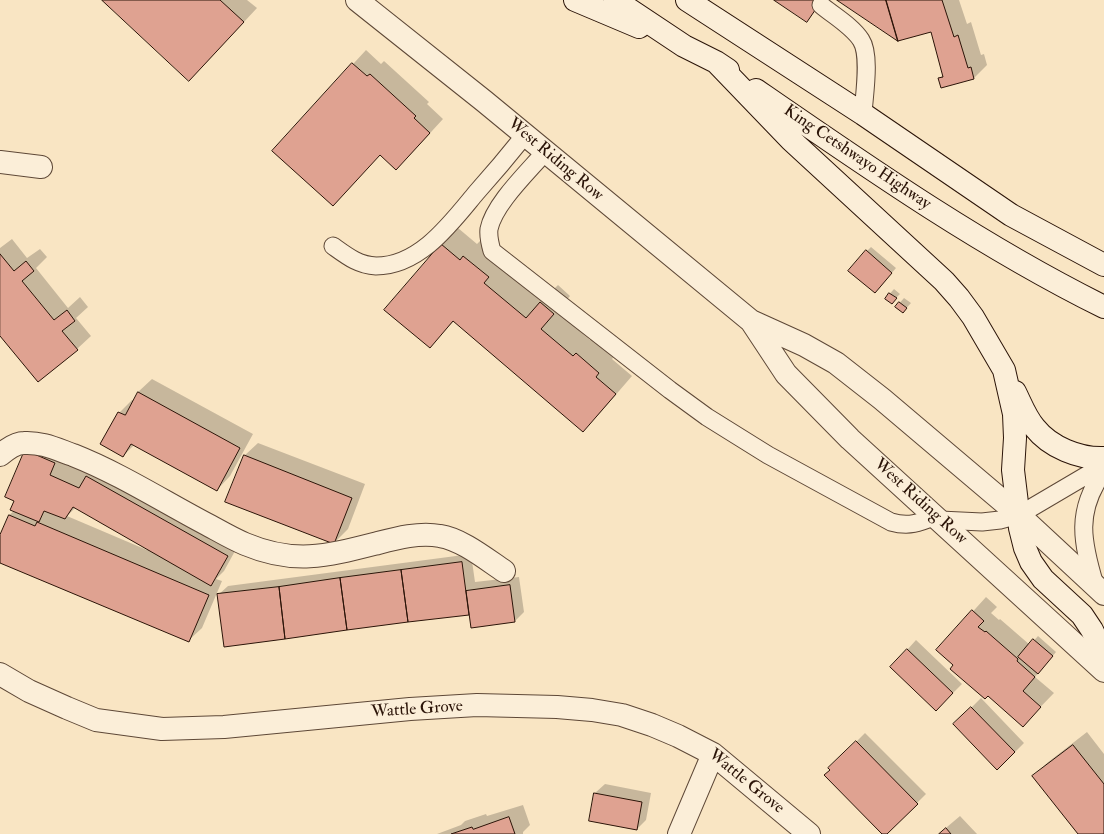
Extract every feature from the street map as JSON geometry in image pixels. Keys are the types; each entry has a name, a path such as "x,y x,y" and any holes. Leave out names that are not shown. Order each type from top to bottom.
{"street":[{"name":"West Riding Row","path":"357,0 525,135 751,321 804,345 836,363 882,399 1018,515 1100,590"},
{"path":"575,0 684,46"},
{"name":"King Cetshwayo Highway","path":"615,0 684,46 716,62 870,168 984,242 1036,272 1104,307"},
{"path":"687,0 863,114 1012,215 1104,265"},
{"path":"716,62 791,140 944,281 959,298 974,317 1004,370 1033,427 1043,437 1063,449 1082,456 1104,458"},
{"path":"0,162 41,167"},
{"path":"1072,248 1104,259"},
{"name":"West Riding Row","path":"751,321 786,374 850,439 1104,671"},
{"path":"1004,370 1014,414 1015,438 1013,470 1018,515 1025,548 1031,562 1043,579 1082,615 1092,630 1104,654"},
{"path":"0,455 22,442 43,444 98,465 186,514 243,543 288,557 318,556 347,551 397,538 421,535 441,536 464,545 504,571"},
{"name":"Wattle Grove","path":"0,674 29,691 96,720 162,729 224,727 410,709 477,705 557,707 592,710 622,715 678,736 714,754 809,834"},
{"path":"679,834 714,754"}],"lane":[{"path":"821,5 853,31 862,41 866,54 863,114"},
{"path":"333,246 355,262 376,266 394,263 418,253 441,235 525,135"},
{"path":"545,152 499,205 492,218 489,230 489,239 492,251 670,390 707,417 768,455 891,522 901,525 916,524 938,518 982,522 1000,520 1018,515 1104,465"},
{"path":"1100,590 1086,554 1083,536 1087,503 1104,471"}],"building":[{"path":"102,0 220,0 244,22 189,81"},
{"path":"774,0 822,0 807,22"},
{"path":"837,0 886,0 898,41"},
{"path":"886,0 942,0 954,37 958,35 968,68 971,67 974,79 941,88 938,78 943,77 931,32 898,41"},
{"path":"352,63 367,76 370,74 416,116 414,118 430,133 396,170 380,155 333,206 272,151"},
{"path":"441,244 460,260 463,256 489,277 484,283 526,318 540,302 554,314 541,329 573,356 576,353 599,373 596,377 616,394 583,432 453,321 430,348 384,310"},
{"path":"866,250 892,273 875,293 848,271"},
{"path":"0,254 14,271 26,261 34,271 22,281 54,320 67,310 75,321 62,331 78,350 38,382 0,336"},
{"path":"889,293 897,298 892,304 885,299"},
{"path":"899,302 907,308 903,313 895,307"},
{"path":"138,392 240,448 217,491 131,444 123,457 100,444 118,412 125,415"},
{"path":"25,450 55,463 50,475 79,488 86,476 228,556 211,586 73,507 65,519 44,511 39,522 10,510 14,501 5,497"},
{"path":"244,455 352,498 334,544 225,502"},
{"path":"9,515 35,526 37,522 209,595 189,642 0,563 0,535"},
{"path":"462,562 469,615 408,622 401,570"},
{"path":"401,570 408,622 347,630 340,578"},
{"path":"340,578 347,630 285,639 279,587"},
{"path":"510,585 515,622 471,628 466,591"},
{"path":"279,587 285,639 224,647 217,594"},
{"path":"972,610 984,621 978,627 985,632 986,631 1018,659 1017,661 1035,677 1023,691 1041,707 1023,727 988,696 985,699 950,669 953,665 936,650"},
{"path":"1033,639 1053,656 1038,674 1018,657"},
{"path":"907,649 953,693 936,711 890,667"},
{"path":"971,707 1015,752 997,770 953,724"},
{"path":"856,741 918,804 887,834 882,834 824,775 830,770 828,768"},
{"path":"1073,745 1104,784 1104,834 1078,834 1032,776"},
{"path":"594,793 642,802 637,830 589,821"},
{"path":"509,817 515,834 451,834 472,827 473,829"},
{"path":"946,828 951,834 939,834"}]}
